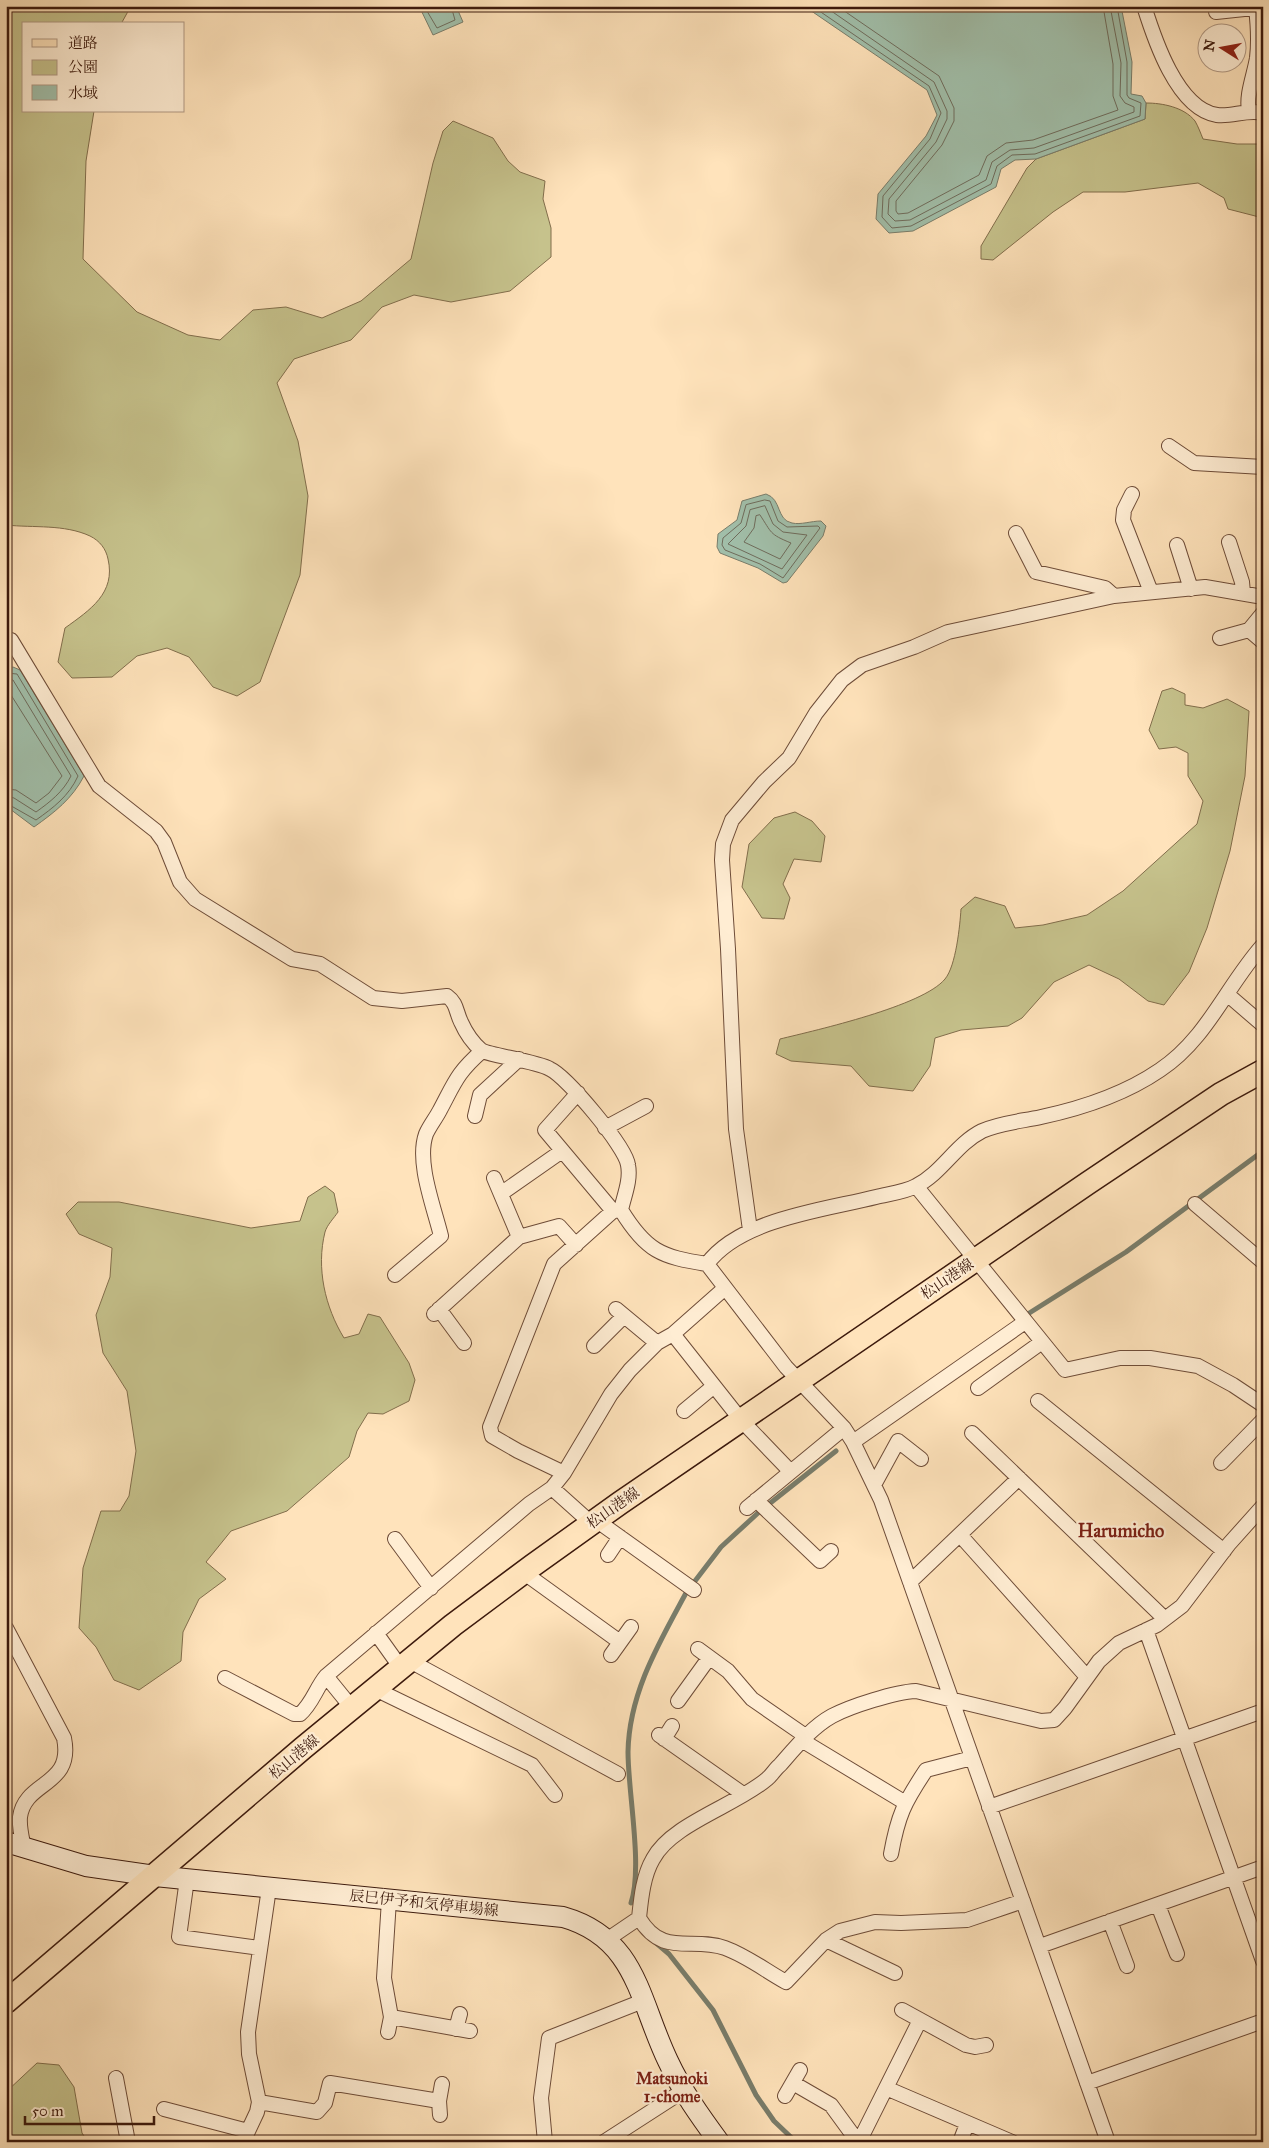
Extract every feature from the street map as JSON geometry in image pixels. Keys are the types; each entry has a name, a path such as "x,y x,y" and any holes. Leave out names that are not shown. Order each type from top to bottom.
{"main road":[{"name":"松山港線","path":"6,2002 352,1708 523,1572 975,1260 1221,1094 1263,1071"},
{"name":"辰巳伊予和気停車場線","path":"15,1845 86,1866 155,1876 563,1917 594,1928 608,1939 630,1970 667,2060 683,2091 719,2142"}],"street":[{"path":"1144,6 1166,68 1200,109 1214,115 1231,116 1248,112 1263,112"},
{"path":"1224,9 1259,8 1259,34 1247,102 1248,112"},
{"path":"1169,446 1194,463 1263,467"},
{"path":"1132,494 1124,510 1123,520 1151,592"},
{"path":"1016,533 1036,572 1105,588 1114,596"},
{"path":"1229,542 1242,582 1243,593"},
{"path":"1177,545 1191,588"},
{"path":"750,1230 736,1129 722,860 723,844 732,820 764,782 789,758 816,713 851,672 876,659 914,647 948,632 1114,596 1204,587 1263,597"},
{"path":"1220,638 1249,630 1263,613"},
{"path":"1249,630 1263,642"},
{"path":"11,640 99,786 156,831 164,842 180,882 196,899 292,958 320,964 373,998 402,1001 447,996 454,1002 464,1029 482,1051 519,1059 551,1069 578,1093 622,1150 628,1164 628,1177 617,1211 554,1264 490,1427 492,1436 518,1451 564,1472"},
{"path":"707,1264 726,1244 750,1230 765,1224 916,1186 953,1155 966,1140 985,1130 1073,1110 1112,1096 1162,1069 1184,1050 1207,1025 1262,946"},
{"path":"1227,994 1263,1025"},
{"path":"395,1275 441,1236 423,1162 422,1148 429,1128 440,1111 452,1083 467,1064 482,1051"},
{"path":"475,1116 480,1095 519,1059"},
{"path":"578,1093 544,1130 633,1229 658,1253 675,1259 707,1264 786,1367 844,1428 853,1442 882,1500 1108,2142"},
{"path":"605,1128 646,1106"},
{"path":"502,1193 562,1151"},
{"path":"494,1178 502,1193 519,1237"},
{"path":"916,1186 1065,1370 1120,1358 1150,1358 1198,1366 1233,1385 1263,1405"},
{"path":"1195,1204 1263,1262"},
{"path":"464,1343 436,1311 519,1237 559,1226 576,1245"},
{"path":"225,1678 283,1709 300,1714 309,1706 317,1687 326,1676 529,1504 552,1488 564,1472 611,1394 657,1343 673,1334 725,1288"},
{"path":"594,1346 620,1312 657,1343"},
{"path":"853,1442 1026,1322"},
{"path":"673,1334 741,1420 790,1471"},
{"path":"978,1388 1042,1342"},
{"path":"684,1411 714,1386"},
{"path":"1038,1401 1224,1551"},
{"path":"1221,1464 1263,1420"},
{"path":"831,1551 820,1561 751,1504 844,1428"},
{"path":"972,1433 1165,1619"},
{"path":"874,1485 898,1441 921,1459"},
{"path":"910,1582 1018,1478"},
{"path":"552,1488 594,1522 620,1537 694,1590"},
{"path":"1023,1901 967,1920 901,1923 875,1922 840,1932 826,1940 786,1982 736,1952 722,1947 668,1943 646,1930 639,1918 641,1898 652,1859 663,1845 678,1833 768,1779 805,1739 832,1716 904,1692 916,1691 1041,1721 1054,1720 1099,1662 1119,1643 1165,1619 1182,1606 1224,1551 1263,1506"},
{"path":"960,1535 1087,1677"},
{"path":"608,1555 620,1537"},
{"path":"395,1539 431,1588"},
{"path":"523,1572 620,1642"},
{"path":"611,1655 631,1627"},
{"path":"6,1628 64,1738 66,1749 61,1771 34,1793 20,1815 15,1845"},
{"path":"1146,1630 1263,1961"},
{"path":"376,1633 406,1664 618,1774"},
{"path":"678,1701 703,1654 728,1671 752,1699 805,1739 904,1802"},
{"path":"326,1676 352,1708"},
{"path":"375,1690 532,1765 555,1795"},
{"path":"989,1807 1263,1711"},
{"path":"672,1726 662,1737 743,1794"},
{"path":"891,1854 897,1822 904,1802 926,1770 972,1758"},
{"path":"1040,1946 1263,1867"},
{"path":"187,1879 179,1937 260,1948"},
{"path":"164,2109 246,2137 257,2112 259,2102 249,2054 248,2032 269,1888"},
{"path":"388,1900 384,1978 391,2017 388,2032"},
{"path":"1158,1905 1177,1954"},
{"path":"608,1939 639,1918"},
{"path":"1110,1922 1127,1966"},
{"path":"826,1940 895,1973"},
{"path":"545,2142 541,2098 549,2038 643,2001"},
{"path":"902,2010 966,2045 975,2047 986,2045"},
{"path":"391,2017 463,2030 460,2014"},
{"path":"793,2083 831,2105 858,2142 920,2020"},
{"path":"1087,2083 1263,2021"},
{"path":"785,2096 800,2070"},
{"path":"116,2078 128,2142"},
{"path":"259,2102 317,2112 326,2103 330,2083 440,2108 442,2084"},
{"path":"886,2088 1012,2142"},
{"path":"604,2142 683,2091"},
{"path":"960,2142 967,2124"}],"green space":[{"path":"13,6 131,6 122,22 22,22 22,112 94,112 86,161 83,259 137,312 188,335 220,340 253,310 286,307 322,318 361,301 411,259 433,163 443,131 453,121 493,138 508,161 520,172 545,181 543,199 551,228 551,257 510,291 451,302 414,295 382,307 351,340 294,359 277,383 298,441 308,496 300,575 260,682 237,696 213,687 189,657 167,648 137,656 112,677 72,678 58,662 65,628 92,607 105,591 109,571 106,552 97,540 80,532 59,528 6,525 6,18"},
{"path":"1146,103 1166,105 1185,112 1195,121 1203,139 1237,144 1263,144 1263,218 1228,209 1224,198 1198,183 1125,192 1083,192 1053,212 993,260 981,259 981,246 1027,168 1036,159 1145,119"},
{"path":"1172,688 1185,694 1185,705 1203,708 1227,699 1249,711 1245,776 1230,851 1207,928 1189,972 1164,1005 1148,1001 1119,979 1089,965 1054,982 1022,1018 1008,1026 961,1030 935,1038 930,1066 913,1091 869,1086 851,1066 791,1061 776,1054 780,1039 868,1016 933,989 949,973 957,945 961,909 975,897 1005,906 1015,928 1043,925 1087,915 1123,891 1197,824 1203,801 1188,776 1188,753 1176,747 1159,749 1149,730 1162,691"},
{"path":"795,812 812,821 825,836 821,862 794,859 783,884 790,898 784,919 762,918 742,887 749,844 774,818"},
{"path":"325,1186 334,1193 338,1212 325,1232 322,1246 324,1287 337,1326 344,1338 359,1334 368,1314 380,1317 409,1363 415,1380 409,1401 383,1414 368,1413 357,1431 349,1457 287,1511 231,1531 206,1562 226,1579 199,1599 183,1632 181,1661 139,1690 114,1680 96,1647 79,1628 83,1568 101,1511 120,1511 129,1496 136,1451 127,1391 103,1353 96,1315 110,1277 112,1248 79,1234 66,1214 78,1202 119,1202 251,1228 300,1221 308,1197"},
{"path":"37,2063 59,2065 74,2087 82,2133 88,2142 6,2142 6,2092"}],"water":[{"path":"419,6 456,6 463,22 433,35"},
{"path":"804,6 1121,6 1132,62 1131,94 1142,96 1146,103 1145,119 1036,159 1015,160 1001,169 996,187 913,231 889,233 876,219 878,194 926,136 937,115 927,90"},
{"path":"766,494 775,500 783,518 787,521 799,524 821,521 826,526 823,536 787,582 783,583 758,568 720,553 717,547 718,534 737,520 742,501"},
{"path":"13,667 20,670 84,776 74,792 62,805 34,827 6,806 6,669"}],"waterway":[{"path":"1023,1317 1126,1252 1263,1151"},
{"path":"769,1504 836,1451"},
{"path":"695,1581 721,1547 758,1513"},
{"path":"631,1903 636,1870 628,1752 630,1730 634,1709 647,1669 686,1593"},
{"path":"655,1942 669,1954 713,2010 756,2095 774,2121 796,2142"}],"district":[{"name":"Harumicho","path":"1121,1531"},
{"name":"Matsunoki 1-chome","path":"672,2087"}]}
